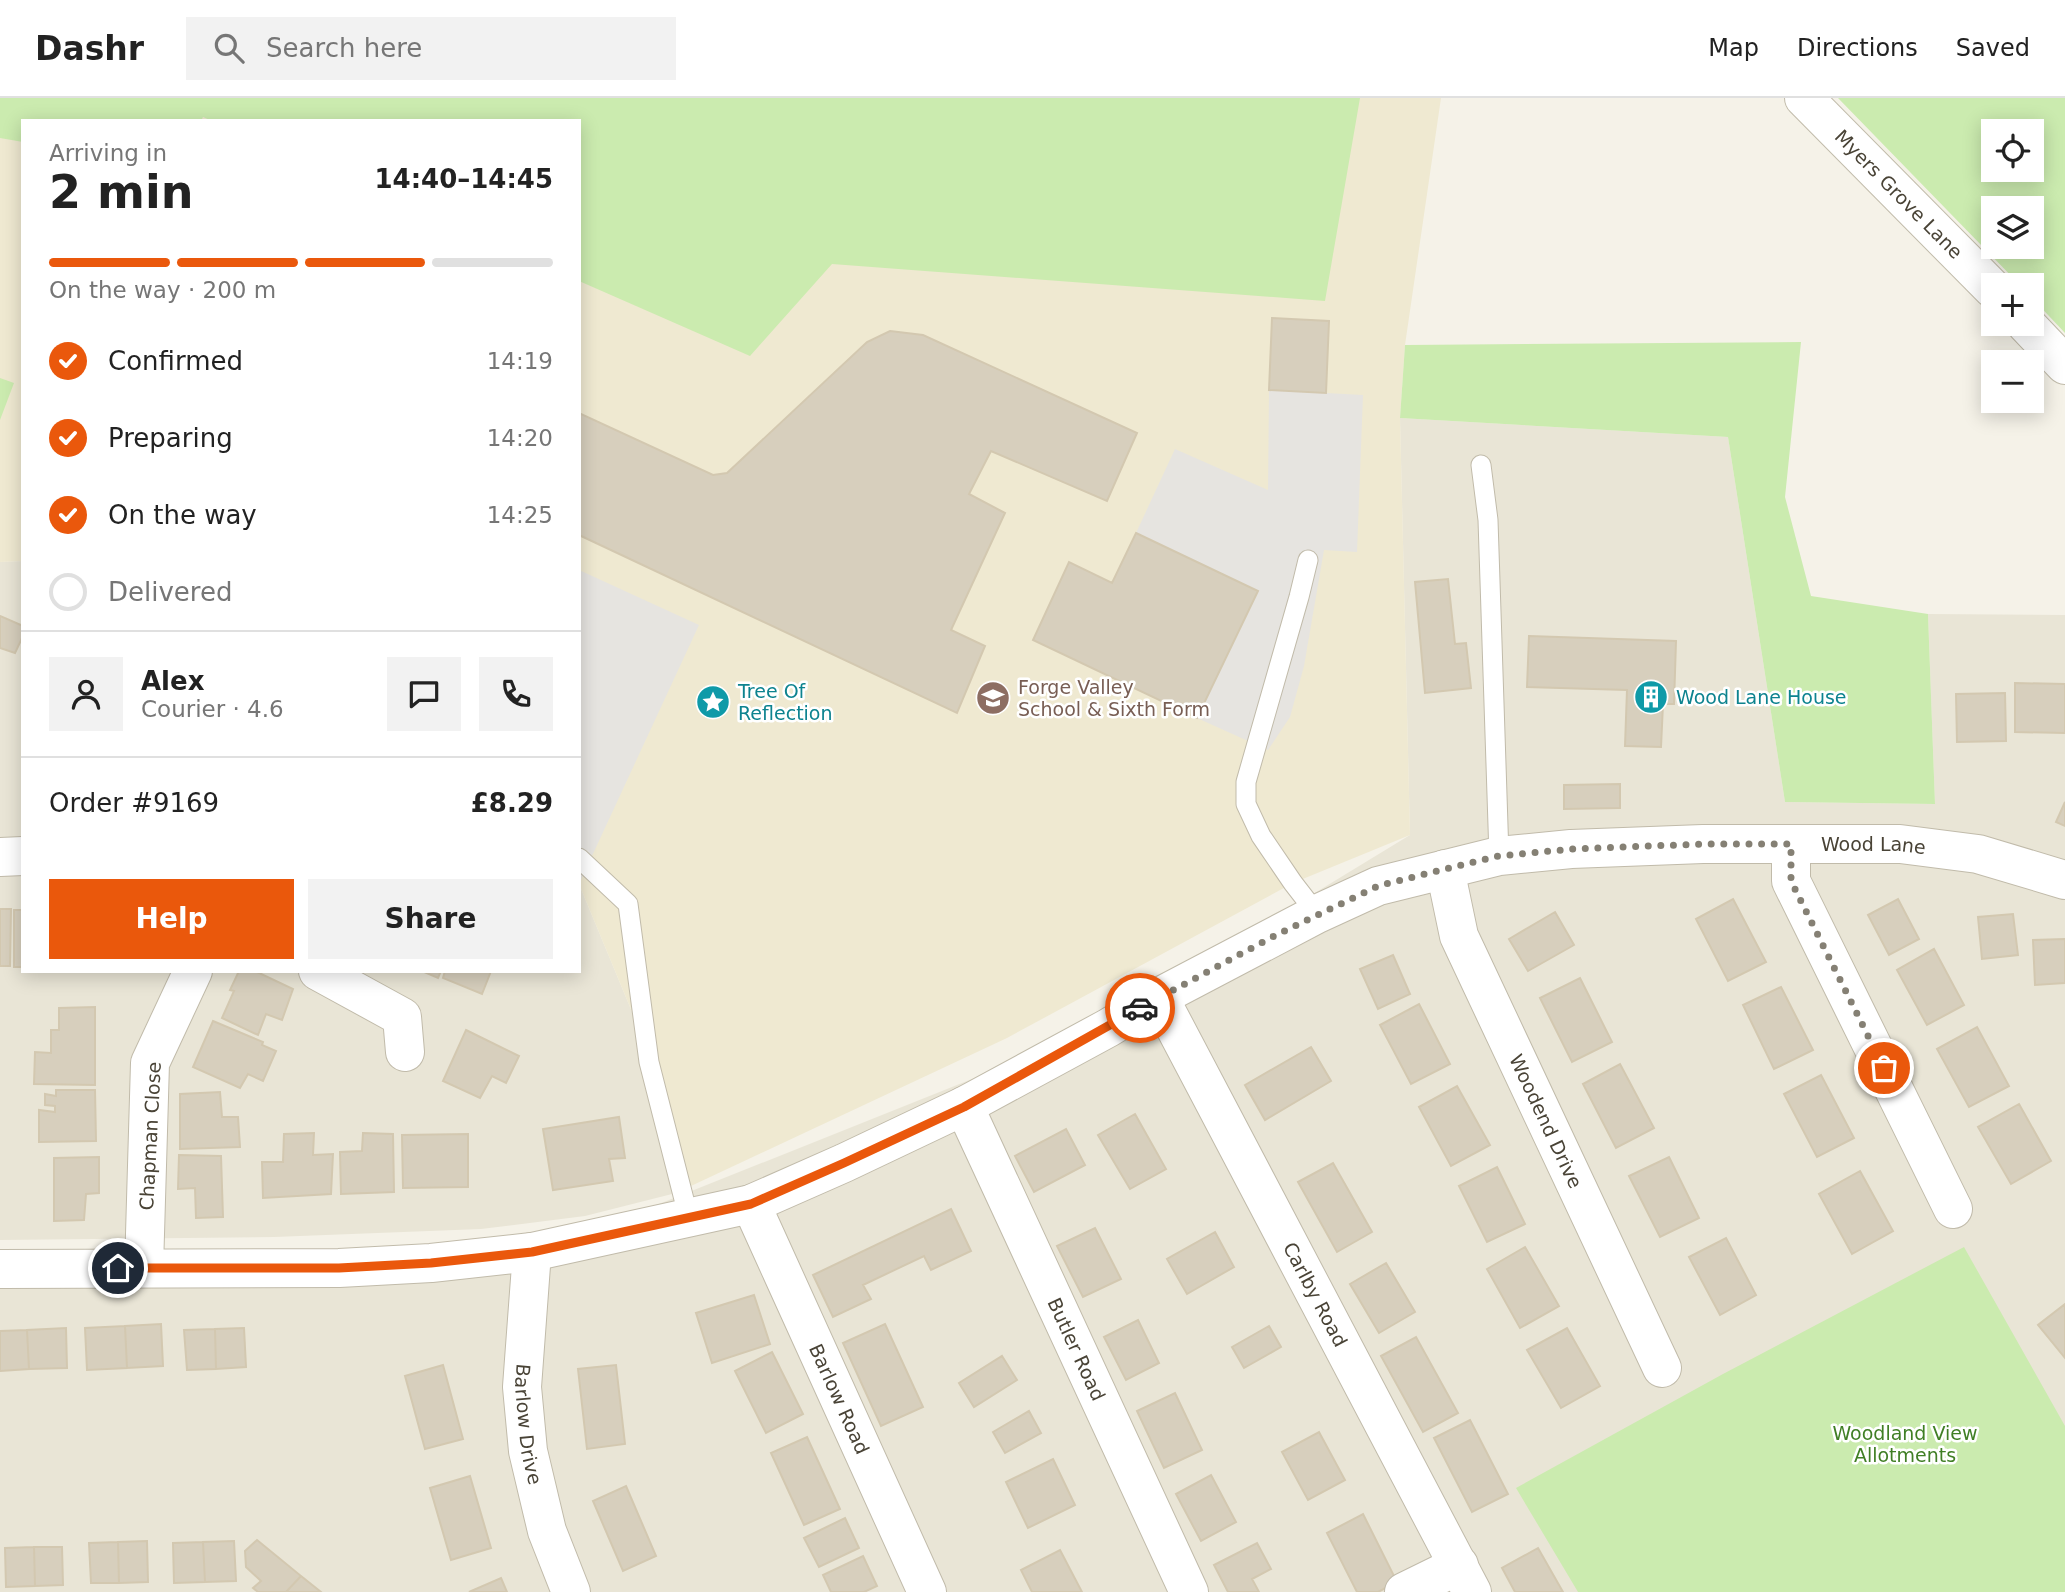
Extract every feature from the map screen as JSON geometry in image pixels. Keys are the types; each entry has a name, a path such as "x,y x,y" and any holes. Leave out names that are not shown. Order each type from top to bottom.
{"street":[{"name":"Myers Grove Lane","path":"1804,98 1981,277"},
{"path":"2037,336 2065,365"},
{"path":"1791,844 1791,881 1953,1209"},
{"name":"Wood Lane","path":"0,1269 339,1268 431,1263 532,1252 751,1204 964,1107 1159,997 1317,914 1378,886 1499,856 1625,846 1899,844 1978,854 2065,880"},
{"path":"0,857 21,856"},
{"name":"Woodend Drive","path":"1445,869 1459,936 1662,1368"},
{"name":"Chapman Close","path":"144,1268 150,1063 192,973"},
{"path":"322,973 402,1017 405,1052"},
{"name":"Carlby Road","path":"1159,997 1465,1579"},
{"name":"Butler Road","path":"964,1107 1189,1592"},
{"name":"Barlow Road","path":"751,1204 927,1592"},
{"name":"Barlow Drive","path":"532,1252 522,1387 528,1451 547,1531 572,1592"},
{"path":"1404,1592 1465,1579"}],"lane":[{"path":"1481,465 1488,520 1499,856"},
{"path":"1308,560 1300,597 1246,782 1246,804 1261,836 1317,914"},
{"path":"581,860 628,904 649,1062 689,1219"}],"shaded area":[{"name":"Forge Valley School & Sixth Form","path":"0,98 1441,98 1405,345 1400,418 1410,835 1293,883 1007,1038 676,1193 642,1036 581,889 581,119 21,119 21,561 0,562"},
{"path":"1269,390 1363,395 1357,552 1324,550 1304,666 1290,717 1268,750 1197,718 1258,591 1136,533 1175,449 1268,490"},
{"path":"1400,418 1728,437 1785,802 1935,804 1928,614 2065,615 2065,1592 0,1592 0,1283 544,1250 972,1079 1259,927 1410,835"},
{"path":"21,561 21,973 581,973 581,889 642,1036 676,1193 585,1216 481,1229 274,1237 0,1240 0,562"},
{"path":"581,571 699,625 581,880"}],"green space":[{"path":"0,98 1360,98 1325,301 832,264 750,356 581,282 581,119 21,119 21,142 0,138"},
{"path":"1838,98 2065,98 2065,333 2044,311 2044,273 2008,273 1995,259 2044,259 2044,196 1981,196 1981,245"},
{"path":"1801,342 1785,497 1811,596 1928,614 1935,804 1785,802 1728,437 1400,418 1405,345"},
{"path":"0,378 14,383 0,420"},
{"name":"Woodland View Allotments","path":"1964,1247 2065,1426 2065,1592 1578,1592 1516,1488 1723,1374"}],"building":[{"path":"1272,318 1329,321 1326,393 1269,390"},
{"path":"890,331 923,335 1137,433 1107,501 991,451 969,494 1005,513 951,630 985,646 957,713 581,536 581,414 713,475 727,473 867,342"},
{"path":"1136,533 1258,591 1197,718 1033,640 1069,562 1112,583"},
{"path":"1448,579 1455,644 1466,643 1471,688 1425,693 1415,582"},
{"path":"0,616 21,625 21,640 15,653 0,648"},
{"name":"Wood Lane House","path":"1529,636 1676,641 1674,704 1663,704 1661,747 1625,746 1627,690 1527,687"},
{"path":"2015,683 2065,684 2065,733 2015,732"},
{"path":"2005,693 2006,741 1957,742 1956,694"},
{"path":"1620,784 1620,808 1564,809 1564,785"},
{"path":"2065,802 2065,826 2056,822"},
{"path":"1733,899 1766,962 1728,981 1696,919"},
{"path":"1898,899 1919,939 1889,955 1868,915"},
{"path":"0,909 11,909 10,966 0,966"},
{"path":"14,910 21,910 21,967 14,967"},
{"path":"1555,912 1574,945 1528,971 1509,939"},
{"path":"2013,914 2018,955 1982,959 1978,917"},
{"path":"2065,939 2065,983 2035,985 2033,940"},
{"path":"1934,949 1964,1005 1927,1025 1897,970"},
{"path":"1393,955 1410,994 1378,1009 1360,969"},
{"path":"238,973 259,973 293,989 282,1020 266,1014 258,1035 222,1018 234,991 230,990"},
{"path":"427,973 440,973 438,978"},
{"path":"444,973 490,973 482,994 443,978"},
{"path":"1580,978 1612,1042 1572,1062 1540,998"},
{"path":"1781,987 1813,1050 1774,1069 1743,1005"},
{"path":"1419,1004 1450,1064 1411,1084 1380,1025"},
{"path":"95,1007 95,1085 34,1084 35,1052 51,1053 51,1030 59,1030 59,1008"},
{"path":"213,1021 263,1042 262,1045 276,1051 263,1081 248,1074 240,1088 193,1067"},
{"path":"1977,1027 2009,1086 1969,1107 1937,1049"},
{"path":"466,1030 519,1056 506,1083 492,1076 480,1098 443,1081"},
{"path":"1311,1047 1331,1081 1265,1120 1245,1085"},
{"path":"1620,1064 1654,1128 1616,1148 1583,1084"},
{"path":"1821,1075 1854,1138 1817,1157 1784,1094"},
{"path":"1457,1086 1490,1145 1451,1166 1419,1107"},
{"path":"56,1090 95,1090 96,1141 39,1142 39,1110 55,1112 55,1106 45,1105 45,1094 56,1096"},
{"path":"220,1092 222,1117 238,1117 240,1147 180,1149 180,1094"},
{"path":"2019,1104 2051,1161 2011,1184 1978,1127"},
{"path":"1135,1114 1166,1169 1130,1189 1098,1135"},
{"path":"619,1117 625,1158 609,1159 613,1181 553,1190 543,1129"},
{"path":"1066,1129 1085,1165 1034,1192 1015,1156"},
{"path":"314,1133 313,1155 333,1154 331,1194 263,1198 262,1162 283,1162 284,1134"},
{"path":"363,1133 393,1134 394,1192 341,1194 340,1152 362,1151"},
{"path":"468,1134 468,1187 403,1188 402,1135"},
{"path":"179,1155 221,1156 223,1217 196,1218 195,1188 178,1189"},
{"path":"99,1157 99,1193 86,1194 84,1220 54,1221 54,1158"},
{"path":"1669,1157 1699,1218 1660,1237 1629,1176"},
{"path":"1333,1163 1372,1232 1337,1252 1298,1182"},
{"path":"1497,1167 1525,1224 1487,1242 1459,1186"},
{"path":"1860,1171 1893,1231 1852,1254 1819,1194"},
{"path":"951,1209 971,1251 931,1270 924,1256 863,1285 871,1299 833,1317 813,1275"},
{"path":"1095,1228 1121,1279 1083,1297 1057,1246"},
{"path":"1215,1232 1234,1267 1187,1294 1167,1259"},
{"path":"1726,1238 1756,1295 1720,1315 1689,1257"},
{"path":"1525,1247 1559,1306 1520,1328 1487,1269"},
{"path":"1386,1263 1415,1312 1379,1333 1350,1284"},
{"path":"754,1295 770,1344 712,1363 696,1313"},
{"path":"2065,1304 2065,1358 2038,1325"},
{"path":"1138,1320 1159,1363 1126,1380 1104,1337"},
{"path":"161,1324 163,1366 127,1368 125,1326"},
{"path":"885,1324 923,1407 881,1426 843,1343"},
{"path":"125,1326 127,1368 87,1370 85,1328"},
{"path":"1269,1326 1281,1347 1244,1368 1232,1347"},
{"path":"66,1328 67,1368 29,1369 27,1330"},
{"path":"244,1328 246,1367 216,1369 215,1329"},
{"path":"1567,1328 1600,1386 1561,1408 1527,1350"},
{"path":"215,1329 216,1369 187,1370 184,1330"},
{"path":"27,1330 29,1369 0,1371 0,1331"},
{"path":"1416,1337 1458,1413 1423,1432 1381,1356"},
{"path":"772,1352 803,1414 766,1433 735,1371"},
{"path":"1002,1356 1017,1380 974,1407 959,1383"},
{"path":"443,1365 463,1439 425,1449 405,1376"},
{"path":"616,1365 625,1444 587,1449 578,1369"},
{"path":"1175,1393 1202,1450 1164,1468 1137,1411"},
{"path":"1029,1411 1041,1433 1005,1453 993,1432"},
{"path":"1470,1420 1508,1494 1472,1512 1434,1438"},
{"path":"1319,1432 1345,1480 1308,1500 1282,1452"},
{"path":"807,1437 840,1509 804,1525 771,1453"},
{"path":"1053,1459 1075,1505 1028,1528 1006,1482"},
{"path":"1211,1475 1236,1522 1201,1541 1176,1494"},
{"path":"470,1476 491,1548 451,1560 430,1488"},
{"path":"626,1486 656,1556 623,1571 593,1501"},
{"path":"1363,1514 1397,1582 1378,1592 1357,1592 1327,1533"},
{"path":"845,1518 859,1548 819,1567 804,1538"},
{"path":"257,1540 301,1576 286,1592 258,1592 253,1588 261,1581 246,1567 245,1551"},
{"path":"147,1541 148,1582 119,1583 118,1542"},
{"path":"234,1541 236,1581 205,1582 203,1542"},
{"path":"118,1542 119,1583 91,1583 89,1543"},
{"path":"203,1542 205,1582 174,1583 173,1543"},
{"path":"1257,1543 1271,1569 1252,1579 1259,1592 1228,1592 1214,1565"},
{"path":"34,1547 62,1547 63,1585 35,1586"},
{"path":"34,1547 35,1586 6,1587 5,1548"},
{"path":"1538,1548 1563,1592 1515,1592 1502,1568"},
{"path":"1060,1550 1082,1592 1032,1592 1021,1570"},
{"path":"863,1556 877,1586 864,1592 831,1592 823,1575"},
{"path":"301,1576 321,1592 286,1592"},
{"path":"501,1578 507,1592 469,1592"}],"way so far":[{"path":"1140,1008 1276,935 1378,886 1445,869 1499,856 1572,849 1791,844 1791,881 1884,1068"}],"place":[{"name":"Wood Lane House","path":"1651,697"},
{"name":"Forge Valley School & Sixth Form","path":"993,698"},
{"name":"Tree Of Reflection","path":"713,702"}],"route":[{"path":"118,1268 339,1268 431,1263 532,1252 751,1204 964,1107 1140,1008"}]}
